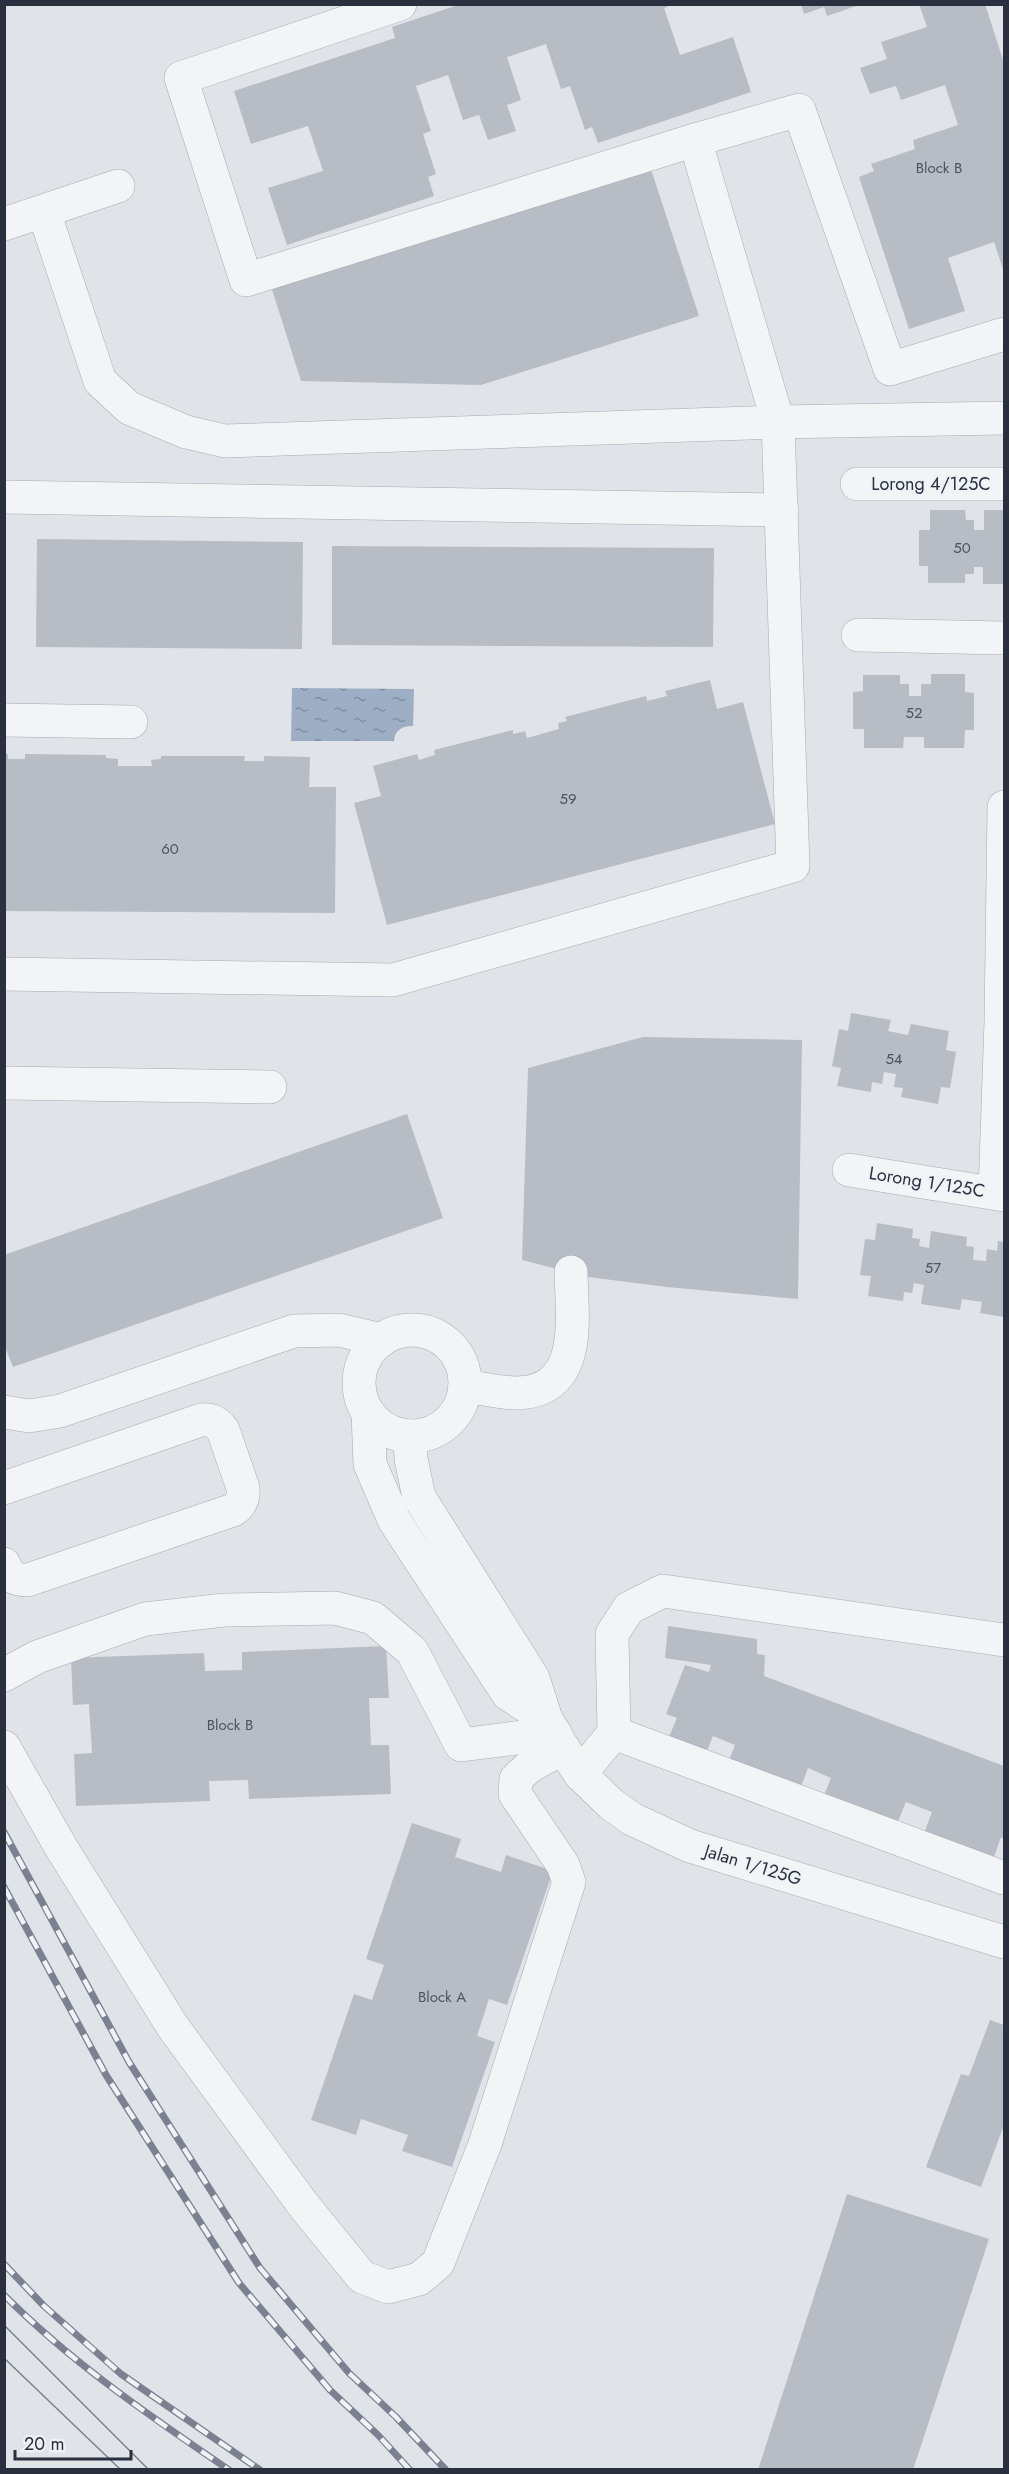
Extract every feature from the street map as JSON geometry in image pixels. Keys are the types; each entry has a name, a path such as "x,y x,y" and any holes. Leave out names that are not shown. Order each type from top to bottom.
{"street":[{"path":"400,4 181,78 246,280 695,140 799,110 890,369 1005,334"},
{"path":"4,974 393,980 793,866 778,422 695,140"},
{"path":"4,224 118,186"},
{"path":"44,212 100,381 129,408 186,432 225,441 778,422 1005,418"},
{"name":"Lorong 4/125C","path":"857,484 1005,484"},
{"path":"4,497 782,510"},
{"path":"858,634 1005,638"},
{"path":"4,720 131,722"},
{"path":"1000,1194 1005,807"},
{"path":"4,1083 270,1087"},
{"name":"Lorong 1/125C","path":"849,1170 1000,1194"},
{"path":"465,1386 513,1393 527,1392 541,1388 555,1378 571,1351 571,1272"},
{"path":"4,1412 29,1416 60,1411 294,1331 339,1330 382,1340"},
{"path":"414,1330 431,1334 445,1342 456,1354 463,1369 465,1386 462,1402 454,1416 441,1427 427,1434 410,1436 394,1433 379,1425 368,1413 361,1398 359,1382 362,1365 370,1351 382,1340 397,1332 414,1330"},
{"name":"Jalan 1/125G","path":"368,1413 370,1464 394,1520 508,1694 561,1743 611,1804 632,1819 690,1846 1005,1942"},
{"path":"4,1488 201,1420 210,1419 218,1423 223,1430 244,1497 240,1505 233,1509 28,1580 19,1580 10,1576 4,1564"},
{"name":"Jalan 1/125G","path":"410,1436 414,1479 419,1497 533,1678 561,1743"},
{"path":"411,1547 435,1523"},
{"path":"614,1733 612,1634 629,1608 663,1591 1005,1640"},
{"path":"4,1676 37,1657 145,1619 224,1610 335,1608 373,1618 412,1650 461,1745 561,1743 614,1733 1005,1878"},
{"path":"4,1747 62,1849 173,2027 303,2206 362,2277 388,2287 419,2279 438,2263 485,2144 569,1882 563,1865 515,1794 516,1779 561,1743"}],"water":[{"path":"292,688 414,689 413,726 400,729 394,741 291,741"}],"building":[{"path":"461,4 675,4 664,8 680,55 733,37 751,92 598,143 592,127 585,130 570,86 561,89 546,44 507,57 521,100 507,105 516,131 488,140 479,115 463,120 448,75 416,86 431,131 423,134 436,174 428,177 434,196 287,245 268,188 323,171 308,126 251,144 234,91 395,38 392,27"},
{"path":"801,4 859,5 827,16 824,7 804,14"},
{"path":"919,4 985,4 1004,63 1004,272 994,242 948,258 965,311 909,329 859,177 874,171 871,164 915,149 913,140 958,125 945,85 901,100 896,86 870,94 860,68 887,59 881,42 927,27"},
{"path":"648,160 699,316 481,385 301,381 269,280"},
{"path":"930,510 965,510 966,520 974,520 974,530 984,530 984,510 1004,510 1004,584 983,584 983,567 974,567 974,574 965,574 965,583 928,583 928,566 919,566 919,530 930,530"},
{"path":"37,539 303,542 302,649 36,647"},
{"path":"332,546 714,548 713,647 332,645"},
{"path":"931,674 965,674 965,692 974,693 974,730 965,730 964,748 924,748 924,737 904,737 903,748 864,748 864,729 853,729 853,692 863,691 863,675 900,675 900,684 909,684 909,696 921,696 921,684 931,684"},
{"path":"710,680 717,709 743,702 775,824 387,925 354,803 381,796 373,766 417,754 419,760 435,755 434,750 513,730 513,734 525,731 527,738 559,729 558,723 567,721 565,717 646,696 647,701 667,696 665,691"},
{"path":"4,754 8,754 8,759 25,759 25,754 106,755 106,758 118,759 118,766 152,766 151,760 161,759 161,756 245,756 244,761 264,761 264,756 310,757 309,787 336,787 335,913 4,911"},
{"path":"851,1013 891,1020 888,1031 908,1035 911,1024 949,1031 946,1050 956,1052 950,1088 941,1087 938,1104 901,1097 903,1088 894,1087 896,1074 884,1072 882,1084 872,1082 871,1092 837,1086 841,1068 832,1066 839,1029 848,1031"},
{"path":"643,1037 802,1040 798,1299 588,1277 522,1260 528,1068"},
{"path":"407,1114 443,1218 13,1367 4,1344 4,1255"},
{"path":"877,1223 913,1229 912,1238 920,1239 919,1246 929,1248 931,1231 967,1237 966,1246 974,1247 973,1260 986,1261 987,1249 997,1251 998,1241 1004,1242 1004,1317 980,1313 982,1302 962,1299 960,1310 921,1304 924,1285 914,1283 912,1293 904,1292 903,1301 868,1296 871,1276 860,1275 865,1239 875,1240"},
{"path":"668,1626 757,1639 757,1654 765,1655 764,1676 1004,1766 1004,1839 1001,1837 992,1863 923,1836 932,1812 906,1802 894,1831 821,1803 831,1778 808,1768 797,1797 725,1770 735,1745 713,1736 702,1763 664,1749 677,1718 666,1714 685,1665 709,1672 711,1665 665,1658"},
{"path":"386,1646 389,1698 369,1698 371,1745 389,1745 391,1794 249,1799 248,1780 209,1781 210,1801 76,1806 74,1754 92,1753 89,1704 73,1705 71,1658 204,1653 205,1671 242,1670 242,1652"},
{"path":"412,1823 461,1839 455,1857 501,1872 506,1855 553,1871 507,2005 489,1999 477,2036 495,2042 452,2167 402,2151 408,2135 361,2119 356,2135 311,2120 354,1994 372,2000 384,1965 366,1959"},
{"path":"990,2020 1004,2025 1004,2125 981,2187 926,2167 961,2074 969,2076"},
{"path":"847,2194 989,2239 913,2470 758,2470"}],"tram line":[{"path":"4,2325 149,2470"},
{"path":"4,2358 121,2470"}],"railway":[{"path":"4,1832 129,2062 260,2268 349,2373 396,2417 446,2470"},
{"path":"4,1887 106,2075 239,2283 330,2390 378,2435 410,2470"},
{"path":"4,2264 44,2306 121,2374 260,2470"},
{"path":"4,2295 84,2366 229,2470"}]}
